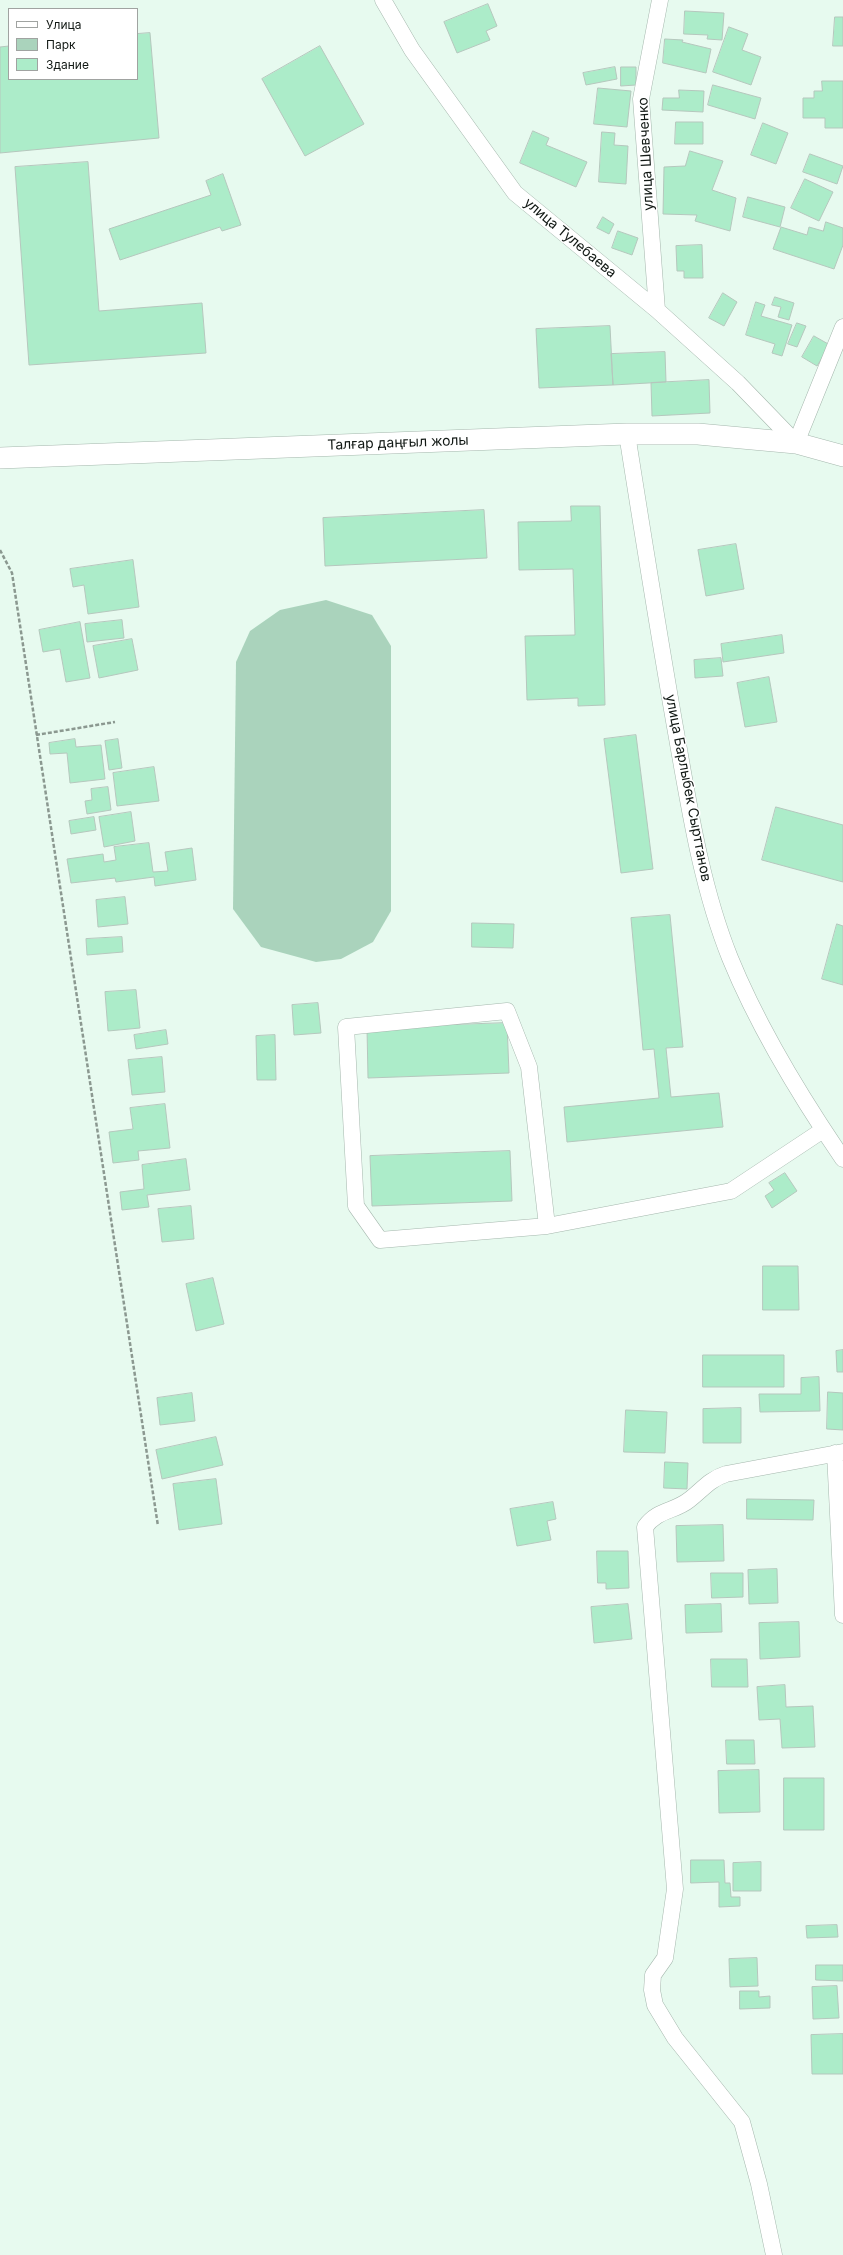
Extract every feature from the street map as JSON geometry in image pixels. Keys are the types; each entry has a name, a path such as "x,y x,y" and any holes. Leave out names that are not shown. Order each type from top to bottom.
{"main road":[{"name":"Талғар даңғыл жолы","path":"0,458 628,434 698,434 796,443 843,456"}],"street":[{"name":"улица Тулебаева","path":"383,0 412,50 515,193 657,310 738,383 796,443"},
{"name":"улица Шевченко","path":"657,310 641,99 660,0"},
{"path":"796,443 843,327"},
{"name":"улица Барлыбек Сырттанов","path":"628,434 658,635 693,827 706,885 730,958 768,1039 823,1130 843,1159"},
{"path":"547,1226 529,1067 507,1011 346,1027 356,1206 380,1240 547,1226 731,1191 823,1130"},
{"path":"774,2255 759,2184 742,2122 675,2038 655,2005 652,1990 653,1975 665,1958 675,1889 645,1527 652,1518 688,1501 715,1478 726,1474 839,1452 843,1615"}],"path":[{"path":"0,550 12,574 158,1526"},
{"path":"36,735 115,722"}],"green space":[{"path":"326,600 372,615 391,646 391,911 373,942 341,959 316,962 261,947 233,909 236,662 250,631 280,610"}],"building":[{"path":"488,4 497,26 486,31 490,40 457,53 444,22"},
{"path":"685,11 724,13 722,40 707,39 708,35 684,34"},
{"path":"835,17 843,17 843,46 833,46"},
{"path":"729,27 748,34 742,50 761,57 751,85 713,72"},
{"path":"150,33 159,138 0,153 0,47 8,46 8,80 138,80 138,34"},
{"path":"665,39 683,40 682,42 711,49 706,73 663,63"},
{"path":"320,46 364,124 305,156 262,79"},
{"path":"615,67 617,79 586,85 583,73"},
{"path":"621,67 636,67 636,85 621,86"},
{"path":"822,81 843,81 843,128 825,128 825,118 803,118 803,98 814,98 814,91 822,91"},
{"path":"713,85 761,98 755,119 708,105"},
{"path":"598,88 631,91 627,127 594,124"},
{"path":"679,90 704,91 703,112 662,110 663,98 679,98"},
{"path":"676,122 703,122 703,144 675,144"},
{"path":"763,123 788,133 776,164 751,155"},
{"path":"533,131 549,138 546,145 587,162 576,187 520,163"},
{"path":"602,132 615,133 614,145 628,146 626,184 599,182"},
{"path":"690,151 723,161 712,190 736,198 730,231 695,221 697,215 663,214 664,167 685,166"},
{"path":"810,154 843,166 837,184 803,172"},
{"path":"88,162 99,311 202,303 206,353 29,365 15,167"},
{"path":"223,174 241,225 222,231 220,227 120,260 109,229 211,195 206,181"},
{"path":"805,179 833,192 819,221 791,208"},
{"path":"748,197 785,207 780,227 743,217"},
{"path":"603,217 614,224 609,234 597,228"},
{"path":"826,222 843,228 843,245 834,269 773,249 781,227 807,235 809,227 823,231"},
{"path":"618,231 638,238 632,255 612,248"},
{"path":"702,245 703,278 684,278 684,271 677,271 676,246"},
{"path":"723,293 737,302 724,326 709,318"},
{"path":"775,297 794,303 789,320 778,317 781,307 772,305"},
{"path":"756,302 765,305 761,316 792,325 782,356 772,353 775,344 746,335"},
{"path":"797,323 806,326 797,347 788,344"},
{"path":"610,326 613,385 539,388 536,329"},
{"path":"814,336 830,345 817,366 802,357"},
{"path":"665,352 666,382 613,385 611,354"},
{"path":"709,380 710,413 652,416 651,383"},
{"path":"571,506 600,506 605,705 578,706 578,698 527,700 525,636 575,635 573,569 519,570 518,522 571,521"},
{"path":"484,510 487,558 325,566 323,518"},
{"path":"736,544 744,589 706,596 698,550"},
{"path":"133,560 139,607 88,614 84,585 73,587 70,569"},
{"path":"122,620 124,638 87,642 85,624"},
{"path":"80,622 90,678 66,682 60,649 43,652 39,630"},
{"path":"782,635 784,653 723,662 721,644"},
{"path":"132,639 138,670 99,678 93,646"},
{"path":"721,658 723,676 695,678 694,660"},
{"path":"769,677 777,722 745,727 737,683"},
{"path":"636,735 653,869 621,873 604,739"},
{"path":"75,739 76,747 101,745 105,779 70,783 67,753 50,754 49,743"},
{"path":"118,739 122,768 109,770 105,741"},
{"path":"154,767 159,801 117,806 113,773"},
{"path":"108,787 111,810 87,814 85,801 92,800 91,789"},
{"path":"776,807 843,825 843,882 762,860"},
{"path":"131,812 135,841 104,847 99,817"},
{"path":"94,817 96,830 71,834 69,821"},
{"path":"149,843 153,872 168,871 165,852 192,848 196,880 155,886 154,877 116,882 115,878 71,883 67,859 103,854 104,862 116,860 114,847"},
{"path":"125,897 128,924 98,927 96,900"},
{"path":"670,915 683,1047 666,1048 671,1097 719,1093 723,1127 567,1142 564,1107 659,1098 654,1049 643,1050 631,918"},
{"path":"472,923 514,924 513,948 472,947"},
{"path":"837,924 843,926 843,985 822,979"},
{"path":"122,937 123,952 87,955 86,939"},
{"path":"136,990 140,1028 108,1031 105,992"},
{"path":"318,1003 321,1033 294,1035 292,1005"},
{"path":"507,1023 509,1073 368,1078 367,1028"},
{"path":"166,1030 168,1044 136,1049 134,1035"},
{"path":"275,1035 276,1080 257,1080 256,1036"},
{"path":"162,1057 165,1092 132,1095 128,1060"},
{"path":"165,1104 170,1148 138,1151 139,1160 113,1163 109,1132 133,1129 130,1108"},
{"path":"510,1151 512,1201 372,1206 370,1156"},
{"path":"186,1159 190,1190 147,1195 149,1207 122,1210 120,1192 144,1189 142,1165"},
{"path":"785,1173 797,1191 772,1208 765,1196 774,1190 769,1183"},
{"path":"191,1206 194,1239 162,1242 158,1209"},
{"path":"763,1266 798,1266 799,1310 763,1310"},
{"path":"213,1278 224,1324 196,1331 186,1284"},
{"path":"843,1350 843,1372 837,1372 836,1351"},
{"path":"703,1355 784,1355 784,1387 703,1387"},
{"path":"819,1377 820,1411 760,1412 759,1394 801,1394 801,1378"},
{"path":"828,1392 843,1393 843,1430 827,1429"},
{"path":"192,1393 195,1421 160,1425 157,1398"},
{"path":"741,1408 741,1443 703,1443 703,1409"},
{"path":"626,1410 667,1412 665,1453 624,1452"},
{"path":"216,1437 223,1465 162,1479 156,1450"},
{"path":"665,1462 688,1463 687,1489 664,1488"},
{"path":"216,1479 222,1524 179,1530 173,1484"},
{"path":"747,1499 814,1500 813,1520 747,1519"},
{"path":"553,1502 556,1519 547,1521 551,1540 517,1546 510,1509"},
{"path":"723,1525 724,1561 677,1562 676,1526"},
{"path":"597,1551 628,1551 629,1588 606,1589 606,1583 598,1583"},
{"path":"777,1569 778,1603 749,1604 748,1570"},
{"path":"711,1573 743,1573 743,1597 712,1598"},
{"path":"628,1604 632,1639 594,1643 591,1607"},
{"path":"721,1604 722,1632 686,1633 685,1605"},
{"path":"799,1622 800,1657 760,1659 759,1623"},
{"path":"711,1659 747,1659 748,1687 712,1687"},
{"path":"785,1685 786,1707 813,1706 815,1747 782,1748 780,1719 759,1720 757,1687"},
{"path":"726,1740 754,1740 755,1764 727,1764"},
{"path":"759,1770 760,1812 719,1813 718,1771"},
{"path":"784,1778 824,1778 824,1830 784,1830"},
{"path":"691,1860 724,1860 725,1883 730,1883 731,1897 740,1897 740,1906 719,1907 719,1882 691,1883"},
{"path":"761,1862 761,1891 733,1891 733,1863"},
{"path":"837,1925 838,1937 807,1938 806,1926"},
{"path":"757,1958 758,1986 730,1987 729,1959"},
{"path":"816,1965 843,1965 843,1981 816,1980"},
{"path":"837,1986 839,2018 813,2019 812,1987"},
{"path":"740,1991 759,1991 759,1997 770,1996 770,2008 740,2009"},
{"path":"843,2034 843,2074 812,2074 811,2035"}]}
